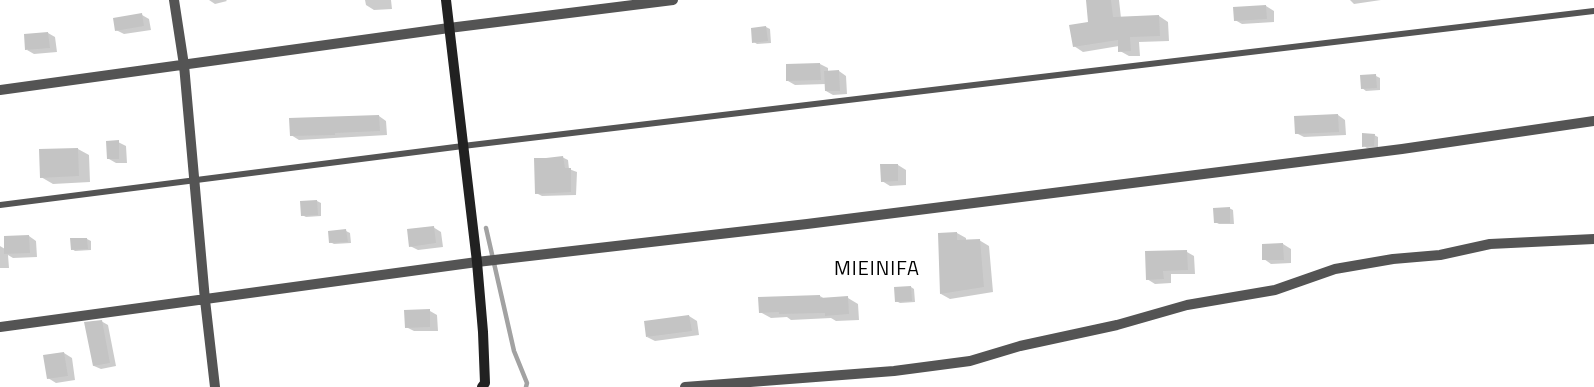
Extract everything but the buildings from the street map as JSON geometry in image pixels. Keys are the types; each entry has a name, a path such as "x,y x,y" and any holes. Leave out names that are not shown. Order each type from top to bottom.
{"street":[{"path":"174,0 184,65 205,300 215,387"},
{"path":"446,0 477,262 483,332 485,383 482,387"},
{"path":"0,90 449,28 673,0"},
{"path":"0,328 477,262 817,223 1373,153 1594,121"},
{"path":"685,387 894,371 970,361 1020,346 1117,325 1187,305 1275,290 1335,269 1393,259 1440,255 1490,244 1594,239"}],"lane":[{"path":"0,205 463,146 1594,11"}],"waterway":[{"path":"486,228 514,351 527,383 526,387"}],"district":[{"name":"MIEINIFA","path":"877,270"}]}
